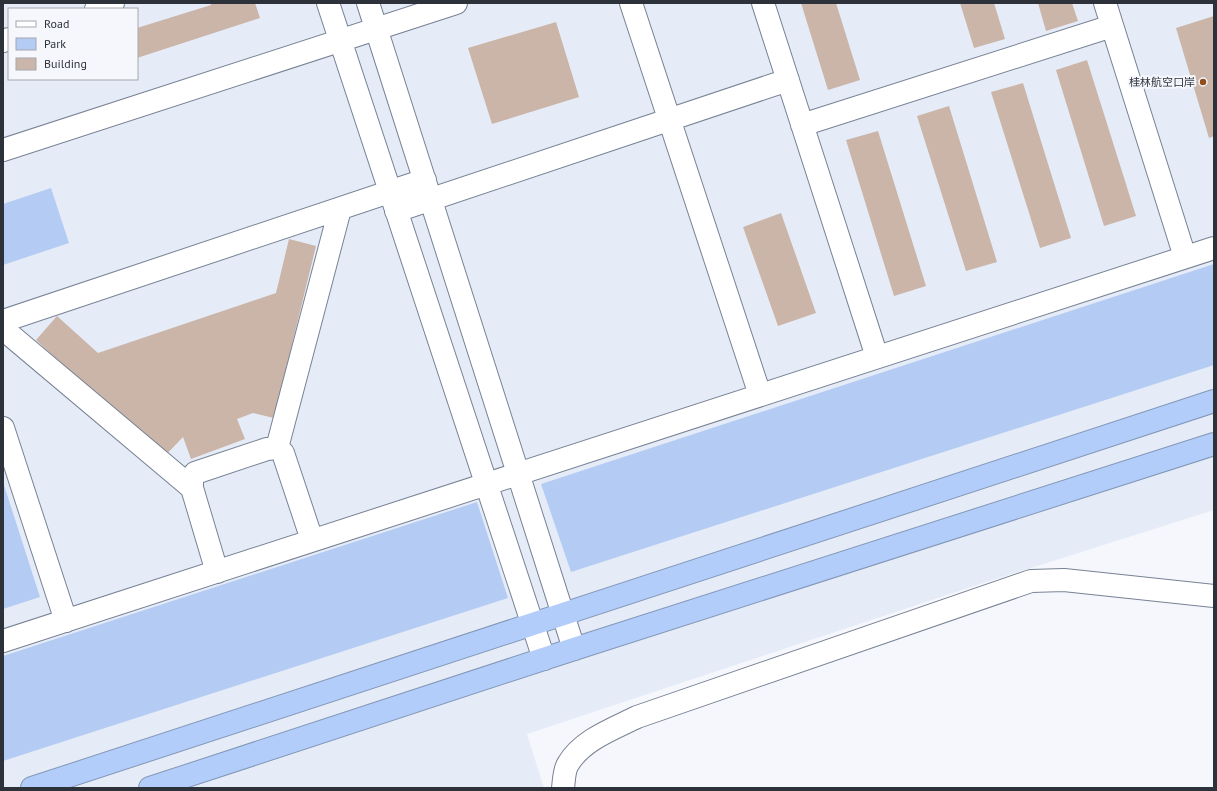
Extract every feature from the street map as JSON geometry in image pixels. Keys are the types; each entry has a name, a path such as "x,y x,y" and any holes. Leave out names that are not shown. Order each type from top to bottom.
{"highway":[{"path":"32,788 1214,401"},
{"path":"150,788 574,649 1214,444"}],"street":[{"path":"99,8 114,3"},
{"path":"328,3 544,659"},
{"path":"368,3 574,649"},
{"path":"3,150 456,3"},
{"path":"631,3 760,395"},
{"path":"763,3 877,357"},
{"path":"1105,3 1185,257"},
{"path":"802,125 1112,26"},
{"path":"3,321 340,209 393,201 670,120 788,80"},
{"path":"277,448 340,209"},
{"path":"3,641 1214,248"},
{"path":"3,329 192,488"},
{"path":"3,428 66,621"},
{"path":"217,572 192,488 192,477 195,473 267,449 277,448"},
{"path":"277,448 284,456 312,540"},
{"path":"563,788 567,764 582,748 602,734 636,717 1031,581 1064,580 1214,596"}],"shaded area":[{"path":"3,3 1214,3 1214,510 971,587 527,734 544,788 3,788"}],"green space":[{"path":"51,188 69,243 3,265 3,204"},
{"path":"1214,264 1214,365 571,572 541,484"},
{"path":"3,482 40,597 3,609"},
{"path":"477,502 508,598 3,761 3,656"}],"building":[{"path":"211,3 255,3 260,18 138,58 138,28 211,5"},
{"path":"801,3 836,3 860,80 828,90"},
{"path":"960,3 994,3 1005,39 974,48"},
{"path":"1038,3 1072,3 1078,21 1046,31"},
{"name":"桂林航空口岸","path":"1214,16 1214,136 1209,138 1176,28"},
{"path":"556,22 579,97 492,124 468,48"},
{"path":"1087,60 1136,216 1104,226 1056,70"},
{"path":"1023,83 1071,238 1040,248 991,92"},
{"path":"949,106 997,262 966,271 917,116"},
{"path":"878,131 926,286 894,296 846,140"},
{"path":"781,213 816,313 778,326 743,227"},
{"path":"289,239 316,246 274,418 253,413 237,419 245,439 191,459 183,437 163,458 36,340 57,316 98,353 276,293"}],"place":[{"name":"桂林航空口岸","path":"1203,82"}]}
